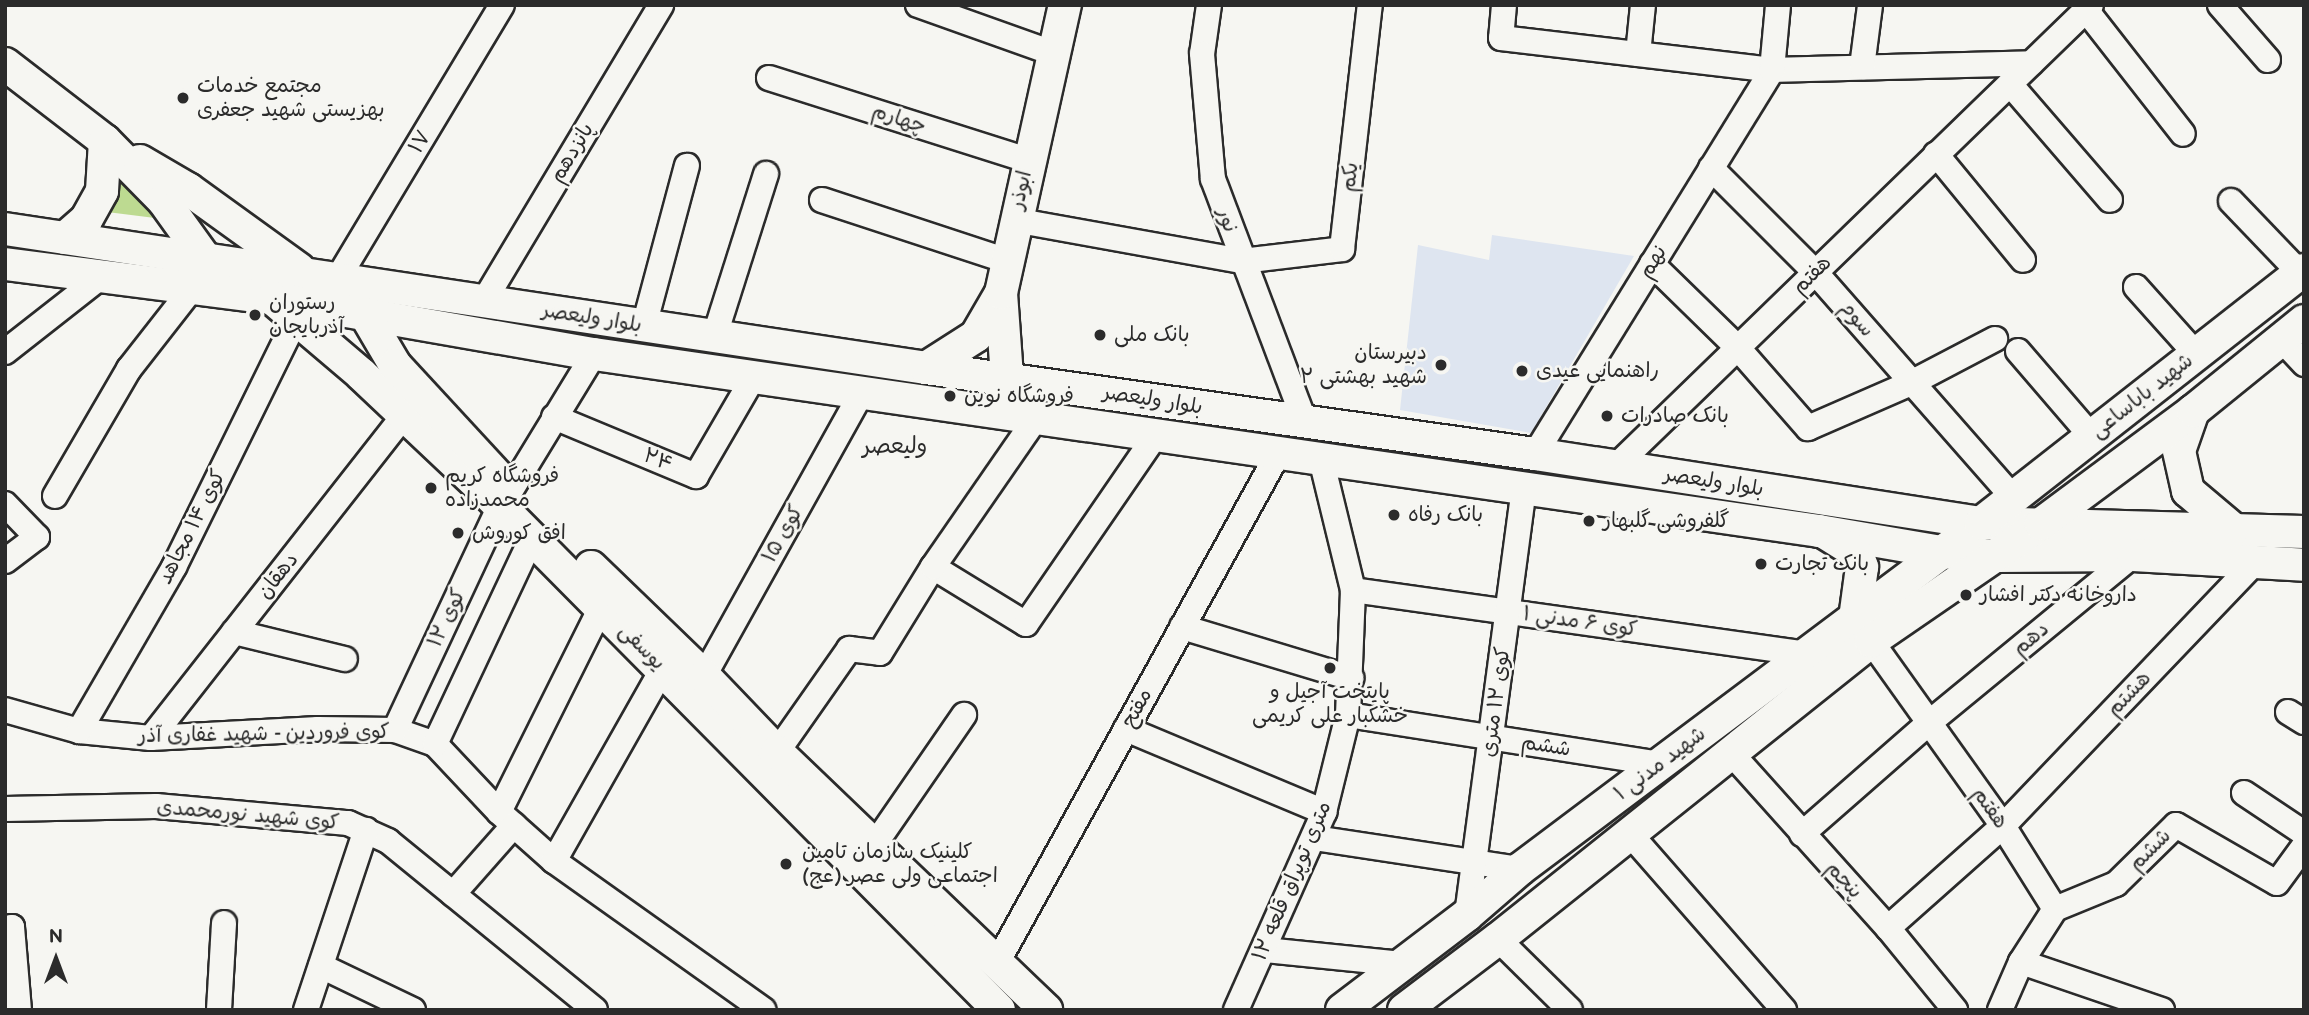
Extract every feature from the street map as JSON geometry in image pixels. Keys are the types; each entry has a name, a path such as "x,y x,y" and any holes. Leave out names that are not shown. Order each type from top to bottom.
{"main road":[{"name":"ابوذر","path":"999,411 1007,377 1001,293 1014,220 1065,5"},
{"path":"5,64 105,141 188,189 304,272"},
{"path":"65,237 86,220 102,191 105,141"},
{"path":"105,141 163,200 204,257"},
{"path":"188,189 201,212 206,233 204,257 193,287"},
{"name":"بلوار ولیعصر","path":"5,229 338,278 367,299 594,354 1819,531 1941,552 1997,556 2133,555 2304,565"},
{"name":"بلوار ولیعصر","path":"5,264 272,298 484,301 926,368 1007,377 1305,423 1535,454 1981,523 2304,532"},
{"name":"شهید باباساعی","path":"1981,523 2302,272"},
{"path":"926,368 976,336 1001,293"},
{"name":"یوسفی","path":"272,298 361,373 404,415 505,498 704,676 777,752 999,1010"},
{"path":"361,373 356,354 356,334 367,299"},
{"name":"یوسفی","path":"367,299 395,365 505,498 532,538 663,667 867,855 997,963 1046,1010"},
{"name":"شهید باباساعی","path":"2041,524 2193,411 2293,330"},
{"path":"2193,411 2179,451 2188,491 2233,529"},
{"path":"1305,423 1321,459"},
{"name":"شهید مدنی ۱","path":"1404,1010 1731,753 1863,630 1941,552 1981,523"},
{"name":"شهید مدنی ۱","path":"1342,1010 1468,915 1521,869 1808,654 1863,630 1997,556 2041,524"},
{"path":"1819,531 1848,547 1858,556 1862,567 1863,630"},
{"path":"1521,869 1543,901"}],"street":[{"name":"۱۷","path":"338,278 502,5"},
{"name":"پانزدهم","path":"484,301 660,5"},
{"path":"918,5 1053,53"},
{"name":"نور","path":"1209,5 1202,54 1213,179 1305,423"},
{"name":"یکم","path":"1242,261 1342,249 1370,5"},
{"path":"1504,5 1500,38 1772,70 2031,63"},
{"path":"1638,54 1643,5"},
{"path":"1772,70 1778,5"},
{"path":"1862,67 1870,5"},
{"path":"2220,5 2267,60"},
{"path":"2089,8 2183,134"},
{"name":"هفتم","path":"1615,467 2089,8"},
{"name":"نهم","path":"1535,454 1772,70"},
{"name":"چهارم","path":"769,78 1028,160"},
{"path":"2010,84 2110,200"},
{"path":"1936,155 2023,260"},
{"path":"644,326 687,166"},
{"name":"سوم","path":"1711,168 1815,272 2014,497"},
{"path":"715,335 766,174"},
{"path":"822,200 1007,261"},
{"path":"2231,201 2302,272"},
{"path":"1014,220 1242,261"},
{"path":"1653,264 1737,347 1808,428 1911,383 1995,339"},
{"path":"5,352 102,276"},
{"path":"55,496 129,369 193,287"},
{"path":"2136,287 2196,354"},
{"name":"کوی ۱۴ مجاهد","path":"79,731 174,567 296,319"},
{"path":"2293,330 2304,364"},
{"path":"2018,351 2091,436"},
{"name":"کوی ۱۲","path":"395,730 505,498 594,354"},
{"name":"۲۴","path":"554,417 696,476 753,378"},
{"name":"کوی ۱۵","path":"704,676 862,392"},
{"name":"دهقان","path":"152,738 404,415"},
{"path":"777,752 849,649 880,653 933,567 1037,417"},
{"path":"933,567 1026,624 1156,435"},
{"name":"مفتح","path":"997,963 1278,454"},
{"name":"۱۲ متری توپراق قلعه","path":"1236,1010 1265,950 1324,812 1348,715 1353,590 1321,459"},
{"name":"کوی ۱۲ متری","path":"1468,915 1524,489"},
{"path":"5,504 37,537 5,561"},
{"path":"435,744 532,538"},
{"name":"دهم","path":"1802,834 1930,722 2133,555"},
{"name":"هشتم","path":"1888,928 2003,826 2255,562"},
{"name":"کوی ۶ مدنی ۱","path":"1353,590 1808,654"},
{"path":"453,894 506,818 601,607"},
{"path":"1182,627 1351,678"},
{"name":"هفتم","path":"1863,630 2003,826 2055,909"},
{"path":"234,632 345,659"},
{"path":"554,861 663,667"},
{"name":"کوی فروردین - شهید غفاری آذر","path":"5,710 79,731 152,738 318,730 395,730 435,744 506,818 554,861 764,1010"},
{"path":"867,855 964,715"},
{"name":"ششم","path":"1348,715 1660,764"},
{"path":"1126,729 1324,812"},
{"name":"پنجم","path":"1731,753 1888,928 1955,1010"},
{"path":"2244,793 2304,833"},
{"name":"کوی شهید نورمحمدی","path":"5,809 156,806 348,823 388,841 595,1010"},
{"name":"ششم","path":"2055,909 2116,884 2176,825 2277,883 2304,846"},
{"path":"306,1010 366,830"},
{"path":"1630,834 1784,1010"},
{"path":"1314,838 1521,869"},
{"path":"2000,1010 2021,962 2055,909"},
{"path":"219,1010 224,923"},
{"path":"5,928 12,927 19,1010"},
{"path":"1497,939 1570,1010"},
{"path":"1265,950 1402,964"},
{"path":"2021,962 2162,1010"},
{"path":"321,966 412,1010"}],"shaded area":[{"name":"راهنمایی عیدی","path":"1492,235 1634,256 1531,433 1400,410 1418,245 1489,260"}],"green space":[{"path":"119,178 163,219 107,212"}],"place":[{"name":"مجتمع خدمات بهزیستی شهید جعفری","path":"183,98"},
{"name":"رستوران آذربایجان","path":"255,315"},
{"name":"بانک ملی","path":"1100,335"},
{"name":"دبیرستان شهید بهشتی ۲","path":"1441,365"},
{"name":"راهنمایی عیدی","path":"1522,371"},
{"name":"فروشگاه نوین","path":"950,396"},
{"name":"بانک صادرات","path":"1607,416"},
{"name":"فروشگاه کریم محمدزاده","path":"431,488"},
{"name":"بانک رفاه","path":"1394,515"},
{"name":"گلفروشی گلبهار","path":"1589,521"},
{"name":"افق کوروش","path":"458,533"},
{"name":"بانک تجارت","path":"1761,564"},
{"name":"داروخانه دکتر افشار","path":"1966,595"},
{"name":"پایتخت آجیل و خشکبار علی کریمی","path":"1330,668"},
{"name":"کلینیک سازمان تامین اجتماعی ولی عصر (عج)","path":"786,864"}],"district":[{"name":"ولیعصر","path":"895,446"}]}
